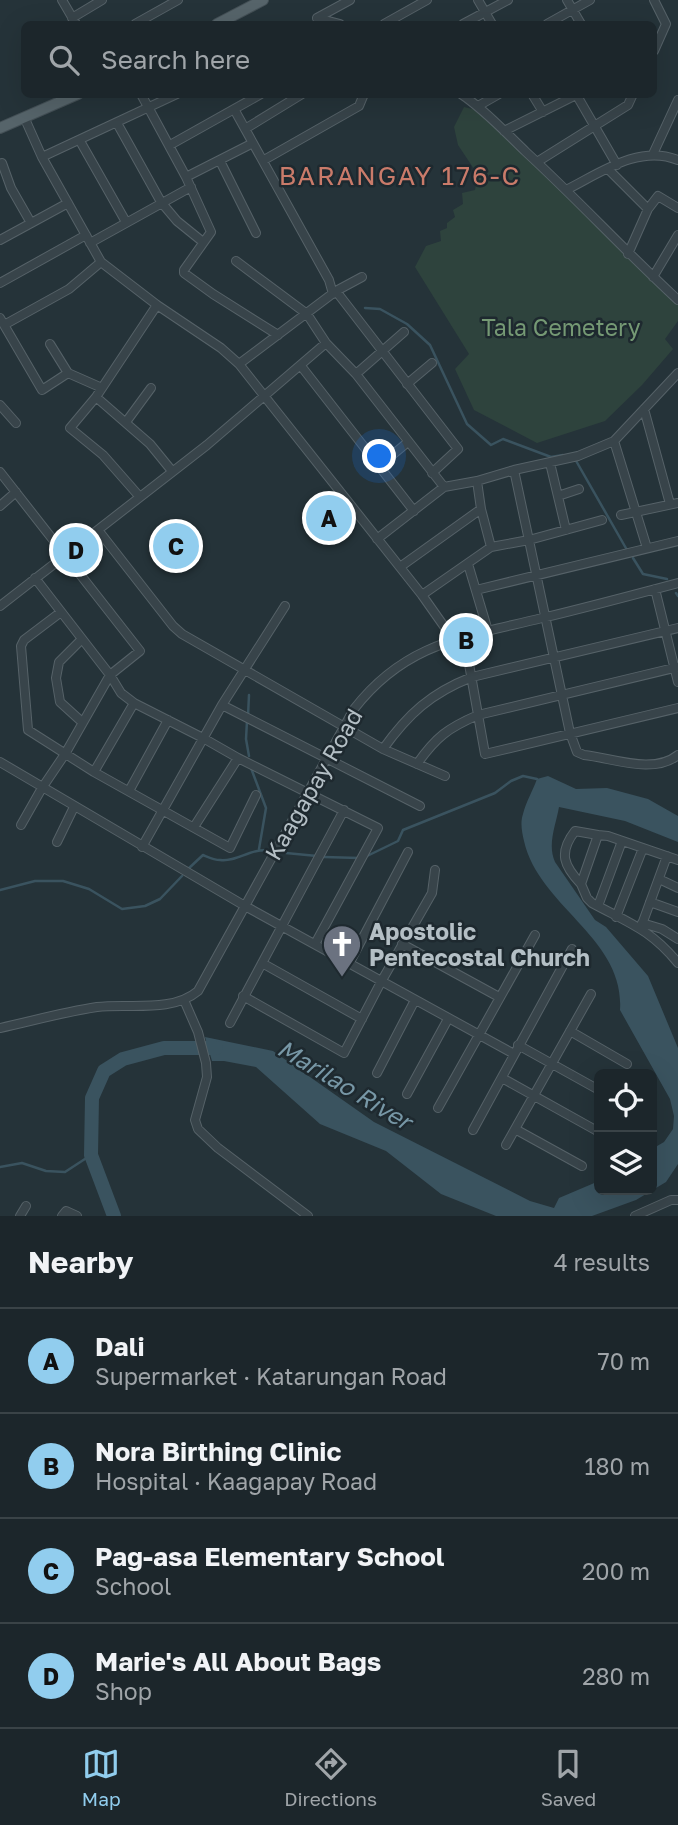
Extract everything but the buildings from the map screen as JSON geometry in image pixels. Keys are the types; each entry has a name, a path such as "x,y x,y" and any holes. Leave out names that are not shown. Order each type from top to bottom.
{"main road":[{"path":"226,21 263,0"},
{"path":"0,128 70,98"}],"street":[{"path":"62,0 74,21 102,0"},
{"path":"140,21 178,0"},
{"path":"328,21 317,18 350,0"},
{"path":"389,21 426,0"},
{"path":"478,0 490,21"},
{"path":"468,21 508,0"},
{"path":"568,0 579,21"},
{"path":"552,21 590,0"},
{"path":"654,0 666,24 657,43"},
{"path":"143,98 170,145 211,232 184,273 278,335"},
{"path":"42,157 169,98"},
{"path":"170,145 254,98"},
{"path":"245,129 295,98"},
{"path":"264,160 359,106 362,98"},
{"path":"467,98 537,162 678,300"},
{"path":"478,106 492,98"},
{"path":"534,98 542,112"},
{"path":"504,131 570,98"},
{"path":"578,98 617,165"},
{"path":"624,98 628,105"},
{"path":"537,162 628,105 631,98"},
{"path":"653,154 678,100"},
{"path":"234,109 335,293 458,449 432,473"},
{"path":"25,119 42,157 101,262 157,305 221,348 239,364 422,595 453,639"},
{"path":"117,123 161,202 177,221 203,242"},
{"path":"80,141 126,222"},
{"path":"186,177 253,143"},
{"path":"566,190 632,159 653,154 678,160"},
{"path":"220,161 256,233"},
{"path":"2,163 11,188 32,223"},
{"path":"608,169 648,209"},
{"path":"0,284 191,187"},
{"path":"628,254 648,209 658,196 678,208"},
{"path":"0,240 68,203"},
{"path":"653,277 678,235"},
{"path":"236,261 307,314 326,343 356,374 444,487"},
{"path":"68,373 41,389 2,321 69,289 101,262"},
{"path":"239,364 335,293 362,277"},
{"path":"139,496 103,456 70,429 96,397 157,305"},
{"path":"356,374 404,332"},
{"path":"2,600 66,555 207,445 326,343"},
{"path":"50,344 68,373 102,388"},
{"path":"407,384 432,363"},
{"path":"301,366 414,511"},
{"path":"377,539 444,487 578,456 614,441 676,375"},
{"path":"676,375 678,386"},
{"path":"126,422 151,388"},
{"path":"96,397 150,444 172,471"},
{"path":"0,405 16,423"},
{"path":"621,515 674,503 644,408"},
{"path":"614,441 647,548"},
{"path":"379,466 408,442"},
{"path":"550,463 566,530"},
{"path":"514,470 570,733 577,752 650,765 667,763 678,755"},
{"path":"0,472 140,651 110,676 21,825"},
{"path":"477,481 491,547"},
{"path":"558,496 579,489"},
{"path":"0,506 16,492"},
{"path":"400,567 481,509"},
{"path":"422,595 491,547 529,540 602,520"},
{"path":"98,530 182,634 383,749 445,776"},
{"path":"476,590 678,541"},
{"path":"468,564 488,631"},
{"path":"35,578 121,693 134,703 378,828 314,944"},
{"name":"Kaagapay Road","path":"184,1000 201,988 343,727 368,690 385,674 416,654 453,639 678,583"},
{"path":"655,589 678,682"},
{"path":"142,847 222,705 285,606"},
{"path":"61,612 24,640 21,646 28,729 94,772 230,848 257,795"},
{"path":"383,749 404,720 431,697 472,677 678,628"},
{"path":"464,636 485,754 678,708"},
{"path":"82,639 59,662 56,678 60,702 82,722"},
{"path":"417,764 432,743 451,727 478,715 676,667"},
{"path":"94,772 134,703"},
{"path":"222,705 420,806"},
{"path":"129,792 168,720"},
{"path":"194,827 238,758"},
{"path":"0,762 142,847 381,982 478,1034 552,1063 594,1087"},
{"path":"57,842 74,807"},
{"path":"230,1023 344,810"},
{"path":"678,860 579,830 573,833 564,859 567,869 581,884 587,898 598,906 616,917 662,929 678,939"},
{"path":"581,884 598,835"},
{"path":"598,906 622,841"},
{"path":"616,917 643,848"},
{"path":"349,964 408,852"},
{"path":"642,925 667,856"},
{"path":"243,996 344,1053 432,893 435,870"},
{"path":"659,879 678,888"},
{"path":"650,902 678,912"},
{"path":"642,925 678,962"},
{"path":"438,1108 536,935"},
{"path":"402,944 499,998"},
{"path":"473,1130 572,949"},
{"path":"262,964 362,1019"},
{"path":"506,1145 591,994"},
{"path":"0,1028 97,1007 163,1004 184,1000 198,1032 206,1063 195,1120 203,1135 308,1216"},
{"path":"377,1073 415,1000"},
{"path":"407,1094 448,1018"},
{"path":"569,1031 627,1064"},
{"path":"502,1078 594,1129"},
{"path":"515,1129 582,1166"},
{"path":"635,1216 671,1200 678,1200"},
{"path":"20,1216 26,1206"},
{"path":"62,1216 66,1211 77,1216"}],"green space":[{"name":"Tala Cemetery","path":"464,107 477,110 678,305 678,321 665,339 673,349 642,385 605,421 537,443 474,410 455,369 469,354 415,267 426,246 441,241 440,231 447,228 447,223 455,217 453,210 463,204 462,193 475,190 478,175 458,145 454,127"}],"water":[{"path":"548,776 576,789 607,788 648,799 678,816 678,842 625,821 559,807 552,848 555,862 595,920 606,927 648,976 678,1048 678,1164 666,1182 657,1187 657,1146 664,1142 673,1129 674,1116 670,1099 657,1076 657,1069 653,1069 620,1010 618,985 609,962 596,942 546,885 533,864 524,841 522,817 537,779"},
{"path":"205,1037 273,1051 374,1122 530,1201 554,1208 559,1198 594,1183 594,1195 644,1195 592,1216 496,1216 441,1194 386,1151 320,1124 256,1067 212,1061"}],"waterway":[{"path":"365,308 380,309 407,324 430,345 467,424 491,445 503,439 551,457 563,455"},
{"path":"575,459 627,550"},
{"path":"633,558 643,574 667,579"},
{"path":"248,716 249,695"},
{"path":"247,721 249,756"},
{"path":"251,768 266,808 259,849"},
{"path":"365,857 398,841 403,830 495,793 511,781 523,776 537,779"},
{"path":"188,869 203,855 216,860 227,860 257,851 271,851"},
{"path":"286,853 317,856"},
{"path":"324,857 359,858"},
{"path":"0,890 35,881 63,881 89,889 122,909 145,906 160,899 182,876"},
{"name":"Marilao River","path":"114,1216 91,1155 92,1098 104,1071 123,1059 164,1048 216,1048"},
{"path":"0,1167 22,1163 46,1171 65,1172 91,1155"}],"place":[{"name":"Dali","path":"329,518"},
{"name":"Pag-asa Elementary School","path":"176,546"},
{"name":"Marie's All About Bags","path":"76,550"},
{"name":"Nora Birthing Clinic","path":"466,640"},
{"name":"Apostolic Pentecostal Church","path":"342,978"}],"district":[{"name":"BARANGAY 176-C","path":"400,175"}]}
